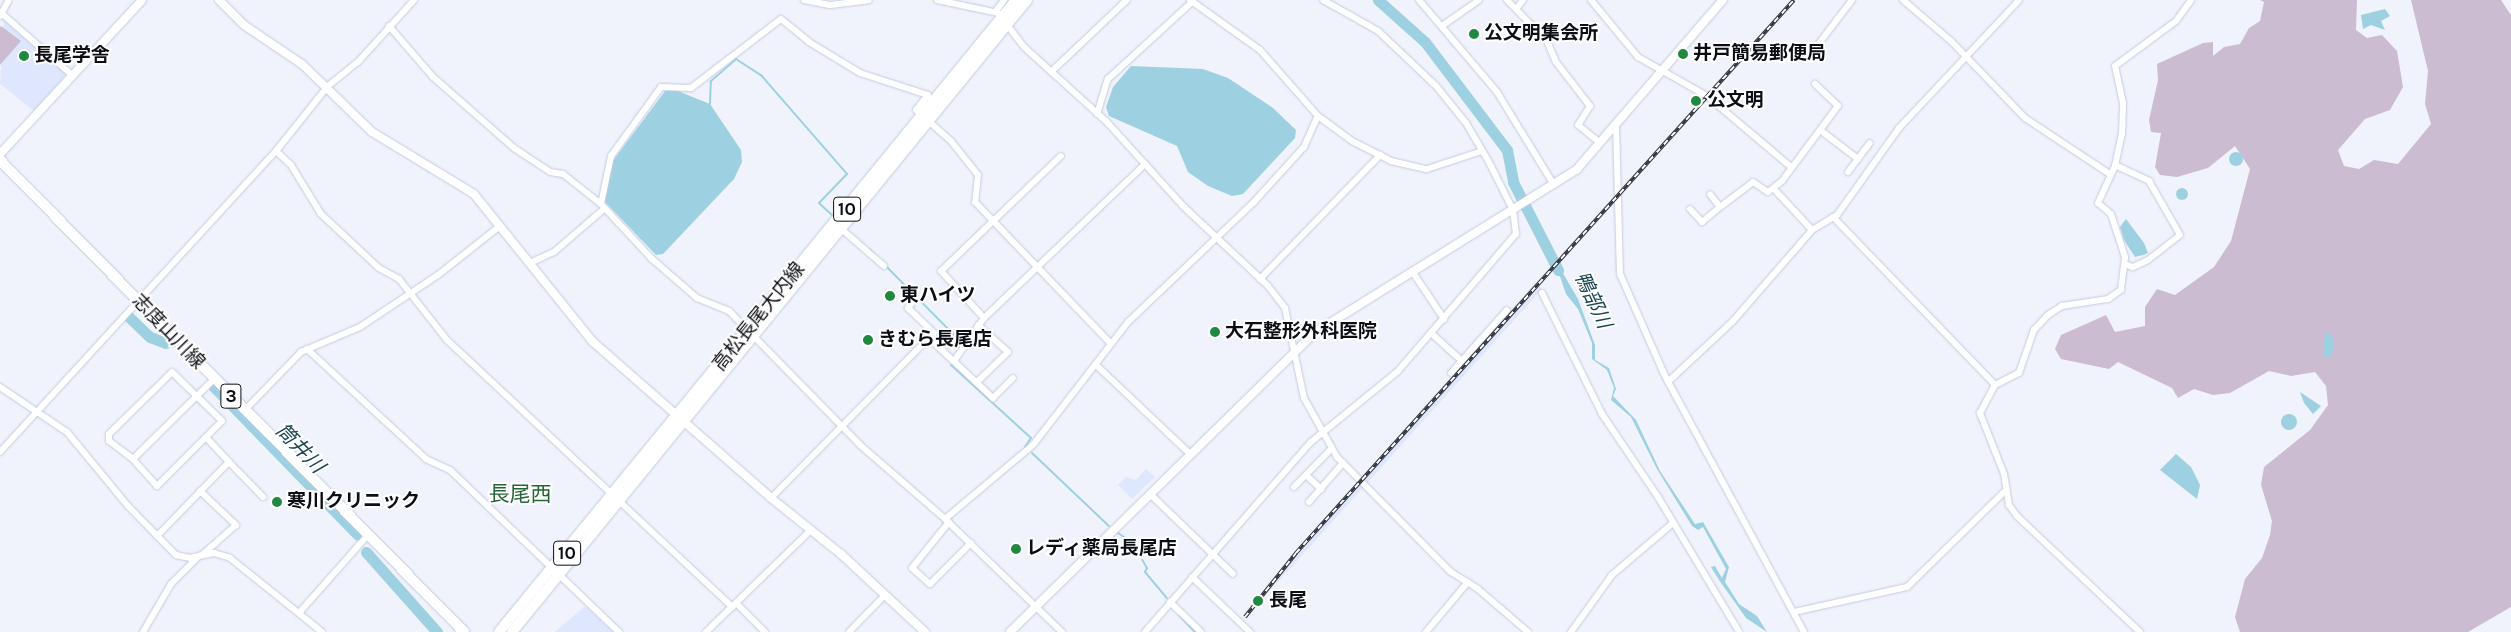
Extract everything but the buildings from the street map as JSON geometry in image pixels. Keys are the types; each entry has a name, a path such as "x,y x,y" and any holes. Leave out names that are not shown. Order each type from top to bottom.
{"main road":[{"name":"高松長尾大内線","path":"512,632 557,571 926,118 1016,0"},
{"name":"高松長尾大内線","path":"1002,17 1027,0"},
{"name":"志度山川線","path":"0,160 464,632"},
{"name":"高松長尾大内線","path":"499,632 557,571"}],"street":[{"path":"9,0 0,14 72,75"},
{"path":"0,154 142,0"},
{"path":"219,0 244,25 298,61 372,132 470,190 593,342 926,632"},
{"path":"0,452 276,151 326,89 414,0"},
{"path":"804,0 830,5 869,0"},
{"path":"937,0 1002,17 1051,72 1097,114 1216,239 1260,279 1285,308 1304,398 1332,448 1344,463 1451,572 1468,582 1528,632"},
{"path":"1002,17 1004,0"},
{"path":"1051,72 1127,0"},
{"path":"1145,632 1323,432 1398,371 1515,238 1515,209 1466,123 1400,48 1323,0"},
{"path":"1419,0 1497,92 1554,185"},
{"path":"1442,26 1479,0"},
{"path":"1508,0 1547,41 1556,62 1590,106 1578,124 1600,143"},
{"path":"1517,8 1523,0"},
{"path":"1591,0 1630,50 1659,72 1707,96 1791,167"},
{"path":"1010,632 1293,352 1345,312 1554,185 1577,169 1723,0"},
{"path":"1817,46 1852,0"},
{"path":"1903,0 2025,118 2110,174"},
{"path":"1670,380 1733,321 1812,230 1833,217 1898,128 2019,0"},
{"path":"2140,632 2105,603 2073,565 2037,539 2017,516 2004,492 2004,474 1980,413 1995,385 2019,373 2034,330 2048,315 2062,306 2116,296 2127,265 2110,214 2098,202 2115,165 2123,103 2116,66 2176,21 2191,0"},
{"path":"1097,114 1108,79 1191,1 1260,50 1318,116 1380,154 1427,169 1482,151"},
{"path":"530,263 554,252 603,206 611,156 661,87 691,88 781,19 809,42 860,72 928,95 916,110 926,118 978,176 973,196 993,222 1110,343"},
{"path":"389,26 433,76 514,148 550,172 564,174 603,206 664,270 697,298 730,311 842,427 947,520 1062,632"},
{"path":"1690,210 1702,222 1753,182 1768,192 1775,190 1838,106 1815,84"},
{"path":"971,543 930,584 912,568 947,520 1024,454 1096,365 1110,343 1216,239 1304,147 1318,116"},
{"path":"1616,124 1620,274 1652,350 1670,380 1804,632"},
{"path":"1820,130 1858,159"},
{"path":"1848,172 1870,143"},
{"path":"276,151 291,165 321,214 413,292 447,340 557,447 617,497 764,632"},
{"path":"1260,279 1380,154"},
{"path":"984,318 941,271 1061,156"},
{"path":"954,361 984,318 1146,164"},
{"path":"2115,165 2149,181 2180,234 2148,260 2133,267 2127,265"},
{"path":"1775,190 1812,230"},
{"path":"1710,194 1720,207"},
{"path":"1833,217 1995,385"},
{"path":"245,410 307,349 360,327 413,292 500,226"},
{"path":"838,226 884,266"},
{"path":"1412,271 1444,319"},
{"path":"1542,293 1592,396 1673,523 1738,632"},
{"path":"771,498 934,333 908,308 913,302"},
{"path":"1451,373 1507,310"},
{"path":"977,382 1008,352 978,325"},
{"path":"1431,333 1462,361"},
{"path":"929,338 993,398 1013,378"},
{"path":"307,349 426,459 450,470 557,571 618,632"},
{"path":"1096,365 1190,454"},
{"path":"172,372 222,421 206,437 157,486 133,459 109,441 109,434 172,372"},
{"path":"133,459 214,379"},
{"path":"0,387 67,432 157,536 182,558 201,555 230,558 322,632"},
{"path":"206,437 263,497"},
{"path":"1294,487 1332,448"},
{"path":"157,536 229,462"},
{"path":"1310,502 1344,463"},
{"path":"1306,475 1321,489"},
{"path":"143,632 171,584 236,525 200,491"},
{"path":"1794,612 1907,587 2004,492"},
{"path":"1150,494 1233,574"},
{"path":"1571,632 1612,575 1673,523"},
{"path":"706,632 735,606 810,531"},
{"path":"299,613 368,536"},
{"path":"1192,577 1250,632"},
{"path":"1426,632 1468,582"},
{"path":"850,632 885,595"},
{"path":"1170,602 1201,632"}],"shaded area":[{"path":"2260,0 2357,0 2356,30 2367,38 2382,35 2397,51 2403,87 2390,110 2365,119 2338,150 2344,166 2359,169 2374,160 2398,164 2431,124 2425,104 2428,71 2411,0 2501,0 2511,15 2511,607 2468,632 2240,632 2235,617 2245,579 2262,558 2270,535 2272,521 2261,485 2264,467 2310,430 2328,405 2326,386 2315,372 2291,376 2269,371 2230,393 2213,395 2194,389 2178,398 2172,388 2118,362 2109,369 2061,359 2055,349 2061,335 2106,315 2115,332 2145,326 2145,307 2157,289 2175,295 2214,267 2231,241 2250,169 2235,146 2208,168 2177,177 2160,175 2155,167 2161,133 2151,132 2149,120 2158,80 2157,64 2203,43 2213,42 2213,56 2224,47 2240,44 2249,28 2260,21 2264,2"},
{"path":"2385,9 2390,16 2381,21 2385,30 2371,25 2363,29 2361,15"},
{"name":"長尾学舎","path":"4,18 67,73 34,111 0,84"},
{"path":"0,27 21,41 0,65"},
{"path":"1131,66 1203,69 1228,78 1273,108 1296,130 1295,138 1243,194 1232,196 1208,186 1188,172 1177,146 1109,116 1106,107 1113,87"},
{"path":"673,89 710,104 741,150 742,162 734,179 663,254 656,255 604,201 612,162 665,91"},
{"path":"2233,152 2239,152 2243,159 2239,166 2233,166 2229,162 2229,156"},
{"path":"2180,188 2184,188 2188,194 2184,200 2180,200 2176,196 2176,192"},
{"path":"2126,219 2144,243 2148,253 2135,257 2124,240 2120,227"},
{"path":"1553,256 1578,299 1595,345 1595,360 1609,368 1616,389 1613,396 1636,420 1660,471 1695,524 1703,522 1729,567 1725,582 1739,604 1757,616 1767,632 1746,618 1719,580 1711,567 1715,566 1722,578 1726,569 1703,527 1698,530 1692,526 1657,469 1631,417 1611,400 1614,388 1607,370 1592,359 1592,343 1578,309 1566,294"},
{"path":"1535,283 1542,289 1277,583 1273,579 1296,551"},
{"path":"2325,331 2334,338 2332,356 2323,357"},
{"path":"2300,392 2321,406 2313,414 2304,403"},
{"path":"2286,414 2292,414 2297,419 2295,428 2286,430 2281,425 2281,419"},
{"path":"2176,454 2191,467 2200,485 2197,499 2160,470"},
{"path":"1146,469 1155,477 1132,499 1118,485 1126,477 1136,480"},
{"path":"585,606 613,632 555,632"}],"waterway":[{"name":"鴨部川","path":"1378,0 1425,42 1507,150 1513,182 1558,270"},
{"path":"710,104 711,81 736,59 761,75 847,174 819,203 832,215"},
{"path":"869,249 961,342 957,352"},
{"name":"筒井川","path":"128,316 150,337 166,343"},
{"path":"951,365 1031,438 1025,447"},
{"name":"筒井川","path":"214,387 358,535"},
{"path":"1032,453 1109,526"},
{"path":"1118,533 1133,543 1147,568 1145,572 1167,598"},
{"name":"筒井川","path":"366,552 437,632"},
{"path":"1179,615 1195,632"}],"railway":[{"path":"1245,617 1296,553 1794,0"}],"place":[{"name":"公文明集会所","path":"1474,34"},
{"name":"井戸簡易郵便局","path":"1683,54"},
{"name":"長尾学舎","path":"24,56"},
{"name":"公文明","path":"1696,101"},
{"name":"東ハイツ","path":"890,296"},
{"name":"大石整形外科医院","path":"1215,332"},
{"name":"きむら長尾店","path":"868,340"},
{"name":"寒川クリニック","path":"277,502"},
{"name":"レディ薬局長尾店","path":"1016,549"},
{"name":"長尾","path":"1258,601"}],"district":[{"name":"長尾西","path":"520,494"}]}
